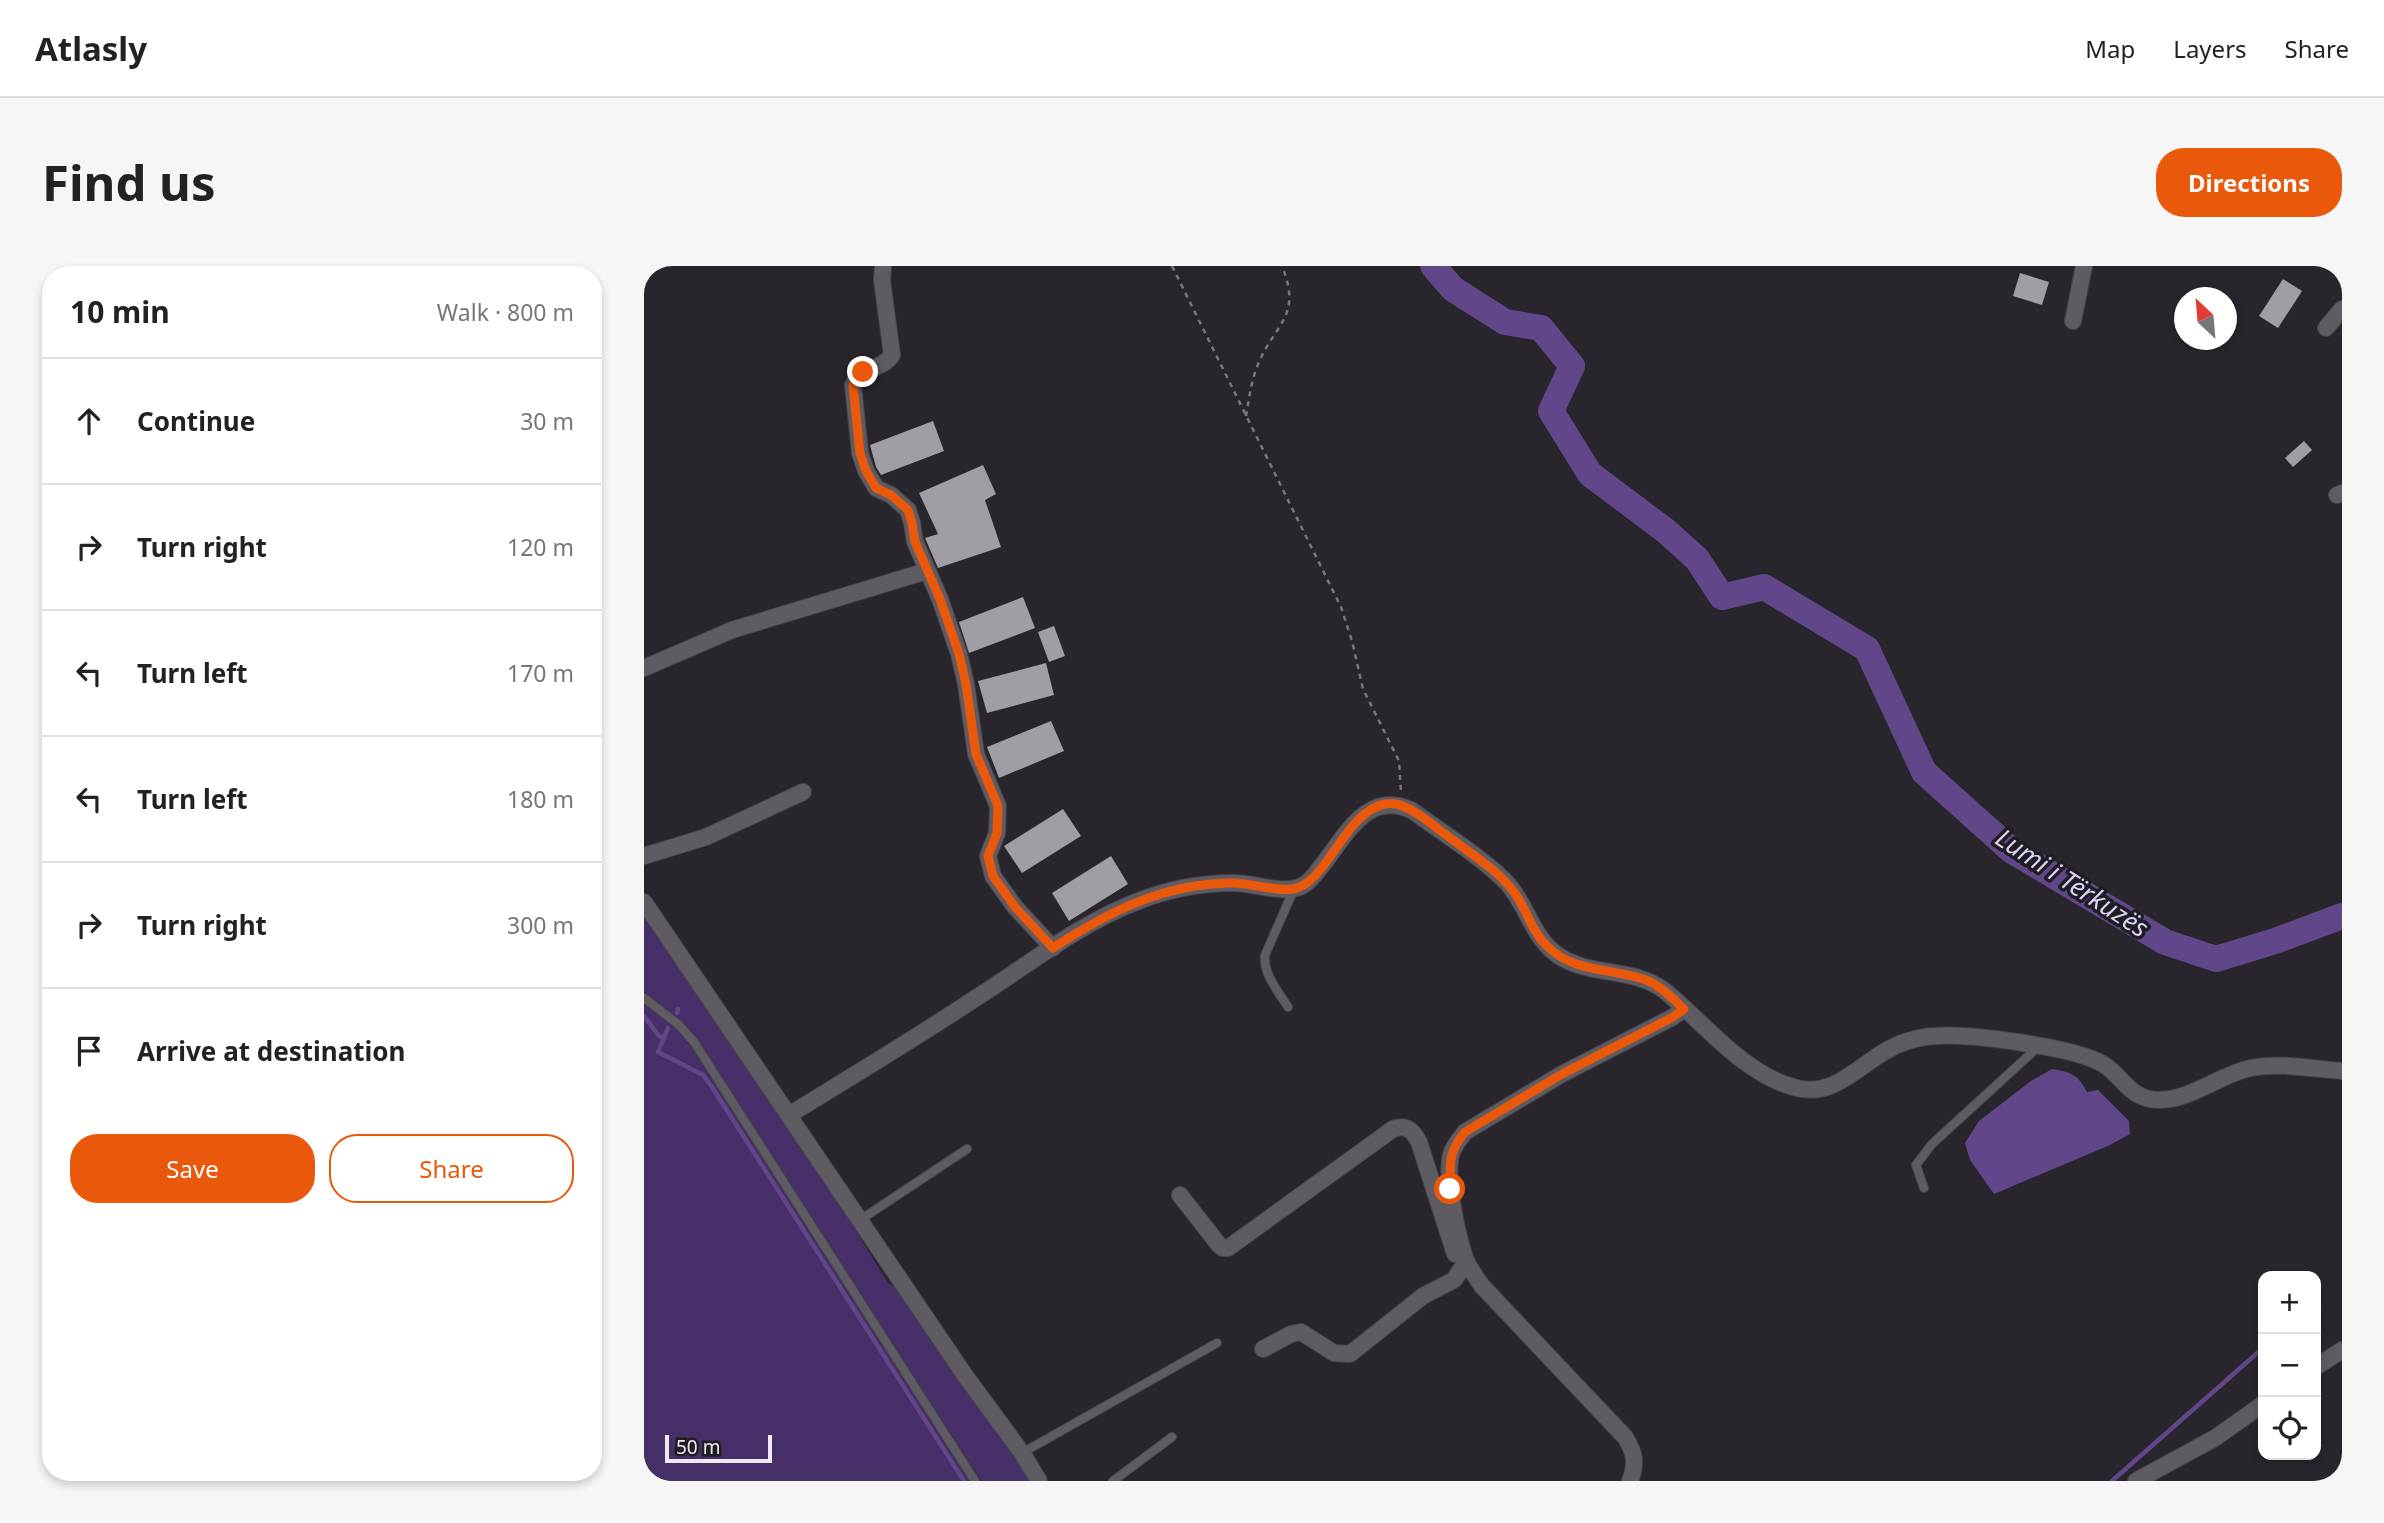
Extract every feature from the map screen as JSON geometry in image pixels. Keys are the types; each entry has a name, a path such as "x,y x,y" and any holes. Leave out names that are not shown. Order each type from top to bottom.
{"street":[{"path":"883,266 882,280 892,355 884,363 856,376 853,385 860,453 876,488 891,495 908,510 915,542 940,599 959,654 976,754 998,806 997,833 988,856 993,876 1015,907 1053,948"},
{"path":"2073,321 2084,266"},
{"path":"2326,328 2342,309"},
{"path":"644,668 732,630 927,571"},
{"path":"644,856 706,837 803,792"},
{"path":"789,1115 911,1041 1053,948 1118,910 1175,889 1197,885 1238,883 1294,889 1309,881 1367,812 1386,804 1403,806 1413,811 1499,875 1519,900 1542,942 1557,955 1577,965 1646,981 1665,991 1715,1037 1760,1071 1784,1084 1806,1090 1837,1084 1882,1053 1906,1041 1969,1036 2077,1054 2104,1064 2133,1092 2152,1099 2178,1098 2253,1067 2342,1071"},
{"path":"644,902 1039,1481"},
{"path":"1263,1349 1291,1334 1301,1332 1334,1353 1350,1354 1423,1296 1454,1280 1466,1268 1450,1189 1450,1157 1455,1144 1465,1132 1562,1074 1684,1009"},
{"path":"1180,1195 1219,1245 1228,1248 1393,1129 1412,1130 1419,1142 1456,1258 1625,1437 1634,1452 1636,1467 1630,1481"},
{"path":"2321,1364 2342,1350"},
{"path":"2136,1481 2209,1442 2258,1408"}],"lane":[{"path":"1288,1007 1264,963 1294,889"},
{"path":"644,998 679,1025 694,1042 975,1481"},
{"path":"1924,1188 1916,1166 1932,1144 2038,1047"},
{"path":"860,1220 967,1149"},
{"path":"1022,1453 1217,1343"},
{"path":"1113,1481 1172,1437"}],"path":[{"path":"1172,266 1341,607 1363,689 1399,761 1403,806"},
{"path":"1246,416 1256,368 1271,337 1290,312 1290,285 1282,266"}],"shaded area":[{"path":"644,918 700,994 826,1182 888,1283 902,1291 1032,1481 981,1481 697,1039 685,1025 652,1002 644,992"},
{"path":"644,1004 675,1027 701,1059 970,1481 644,1481"},
{"path":"2052,1069 2073,1075 2087,1092 2098,1090 2129,1121 2130,1134 1994,1194 1970,1160 1965,1143 1979,1121 2031,1081"}],"building":[{"path":"2020,273 2049,282 2042,305 2013,296"},
{"path":"2283,279 2302,291 2278,328 2259,316"},
{"path":"933,421 944,451 881,475 870,445"},
{"path":"2304,441 2312,450 2293,467 2285,458"},
{"path":"983,465 996,494 985,500 1001,547 938,568 925,538 938,534 919,493"},
{"path":"1023,597 1035,628 969,653 959,622"},
{"path":"1054,626 1065,656 1049,662 1038,632"},
{"path":"1046,663 1054,695 987,713 978,681"},
{"path":"1051,721 1064,751 999,778 987,747"},
{"path":"1063,809 1081,836 1022,873 1004,846"},
{"path":"1111,856 1128,884 1069,921 1052,893"}],"waterway":[{"name":"Lumi i Tërkuzës","path":"1433,266 1453,289 1505,322 1541,328 1572,366 1551,411 1590,474 1666,531 1697,559 1722,597 1764,587 1867,649 1924,772 2011,850 2165,942 2216,959 2342,916"},
{"path":"677,1013 678,1009"},
{"path":"644,1016 659,1036 664,1038"},
{"path":"668,1028 658,1052 703,1075 712,1087 964,1481"},
{"path":"2112,1481 2258,1352"}],"route":[{"path":"863,372 856,376 853,385 860,453 876,488 891,495 908,510 915,542 940,599 959,654 976,754 998,806 997,833 988,856 993,876 1015,907 1053,948 1083,928 1118,910 1175,889 1217,883 1286,889 1302,886 1314,876 1367,812 1386,804 1395,804 1413,811 1499,875 1519,900 1542,942 1557,955 1577,965 1646,981 1665,991 1684,1009 1562,1074 1465,1132 1455,1144 1450,1157 1450,1189"}]}
